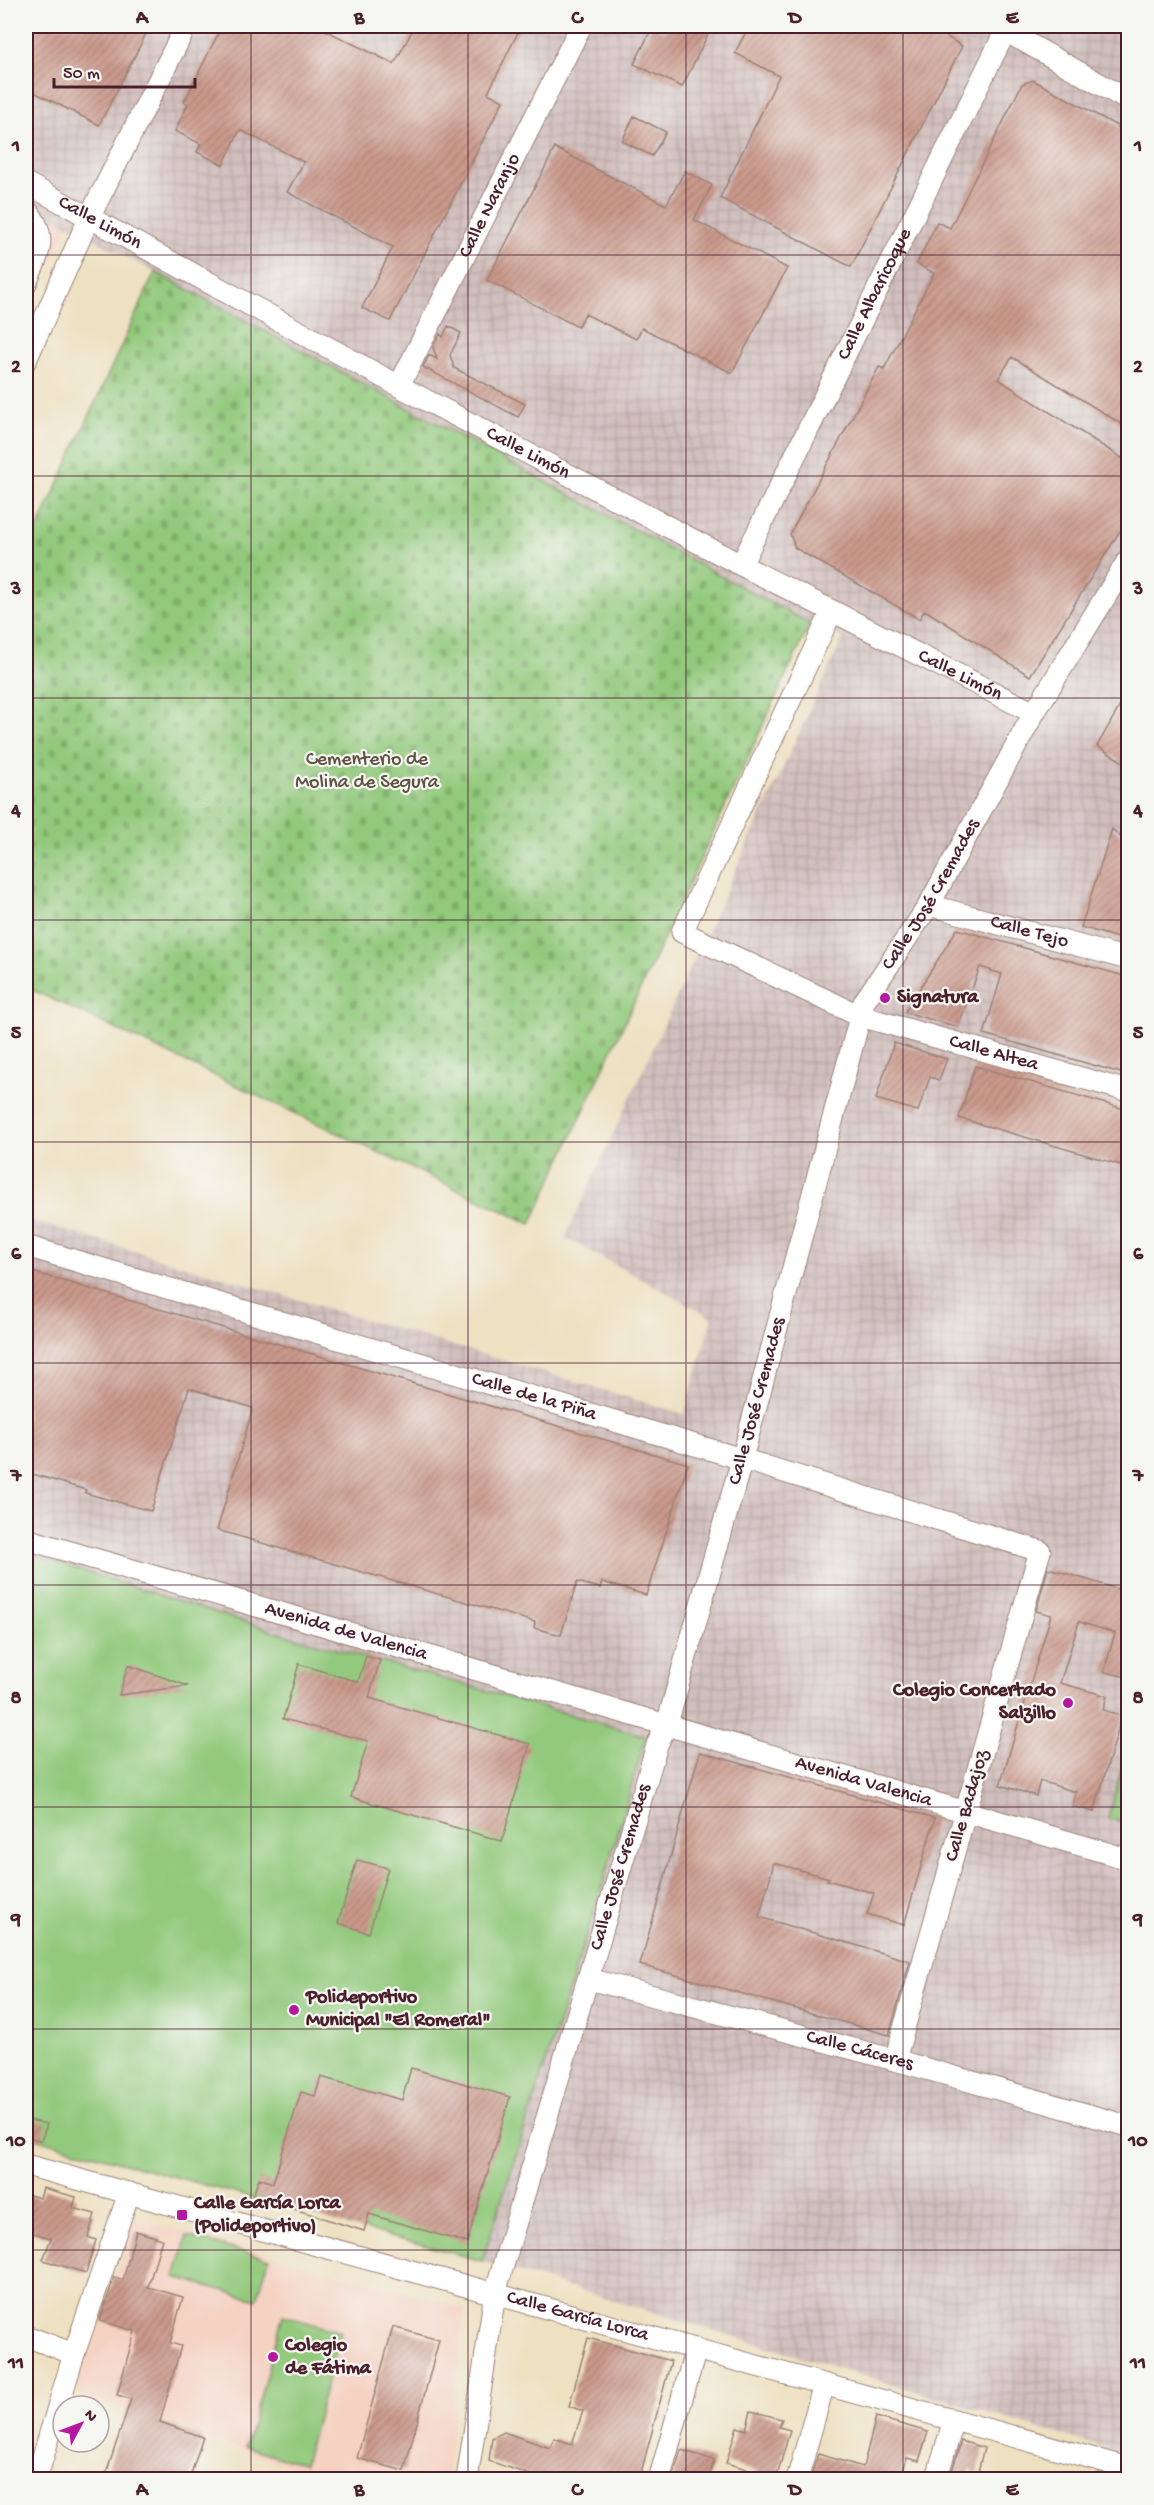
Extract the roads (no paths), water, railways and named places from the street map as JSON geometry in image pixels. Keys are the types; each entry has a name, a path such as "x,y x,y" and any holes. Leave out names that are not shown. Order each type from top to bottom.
{"street":[{"path":"26,360 89,218 186,26"},
{"name":"Calle Naranjo","path":"399,386 580,26"},
{"path":"1004,27 1128,100"},
{"name":"Calle Albaricoque","path":"741,565 1004,27"},
{"name":"Calle Limón","path":"26,183 399,386 741,565 1034,713"},
{"path":"26,210 39,229 42,244 26,283"},
{"name":"Calle José Cremades","path":"467,2480 495,2292 590,1979 657,1745 667,1724 742,1459 864,1002 929,905 1034,713 1128,560"},
{"name":"Calle Altea","path":"832,610 682,932 860,1016 1128,1091"},
{"name":"Calle Tejo","path":"929,905 1128,959"},
{"name":"Calle de la Piña","path":"26,1246 742,1459 1040,1551"},
{"name":"Avenida de Valencia","path":"26,1539 667,1724"},
{"name":"Calle Badajoz","path":"896,2060 1040,1551"},
{"name":"Avenida Valencia","path":"667,1724 1128,1859"},
{"name":"Calle Cáceres","path":"590,1979 896,2060 1128,2126"},
{"name":"Calle García Lorca","path":"26,2164 1128,2468"},
{"path":"36,2480 74,2354 129,2193"},
{"path":"26,2336 74,2354"},
{"path":"659,2480 696,2349"},
{"path":"797,2480 824,2384"},
{"path":"936,2480 954,2420"}],"place":[{"name":"Signatura","path":"885,998"},
{"name":"Colegio Concertado Salzillo","path":"1068,1703"},
{"name":"Polideportivo Municipal \"El Romeral\"","path":"294,2010"},
{"name":"Calle García Lorca (Polideportivo)","path":"182,2215"},
{"name":"Colegio de Fátima","path":"273,2357"}],"park label":[{"name":"Cementerio de Molina de Segura","path":"367,772"}]}
